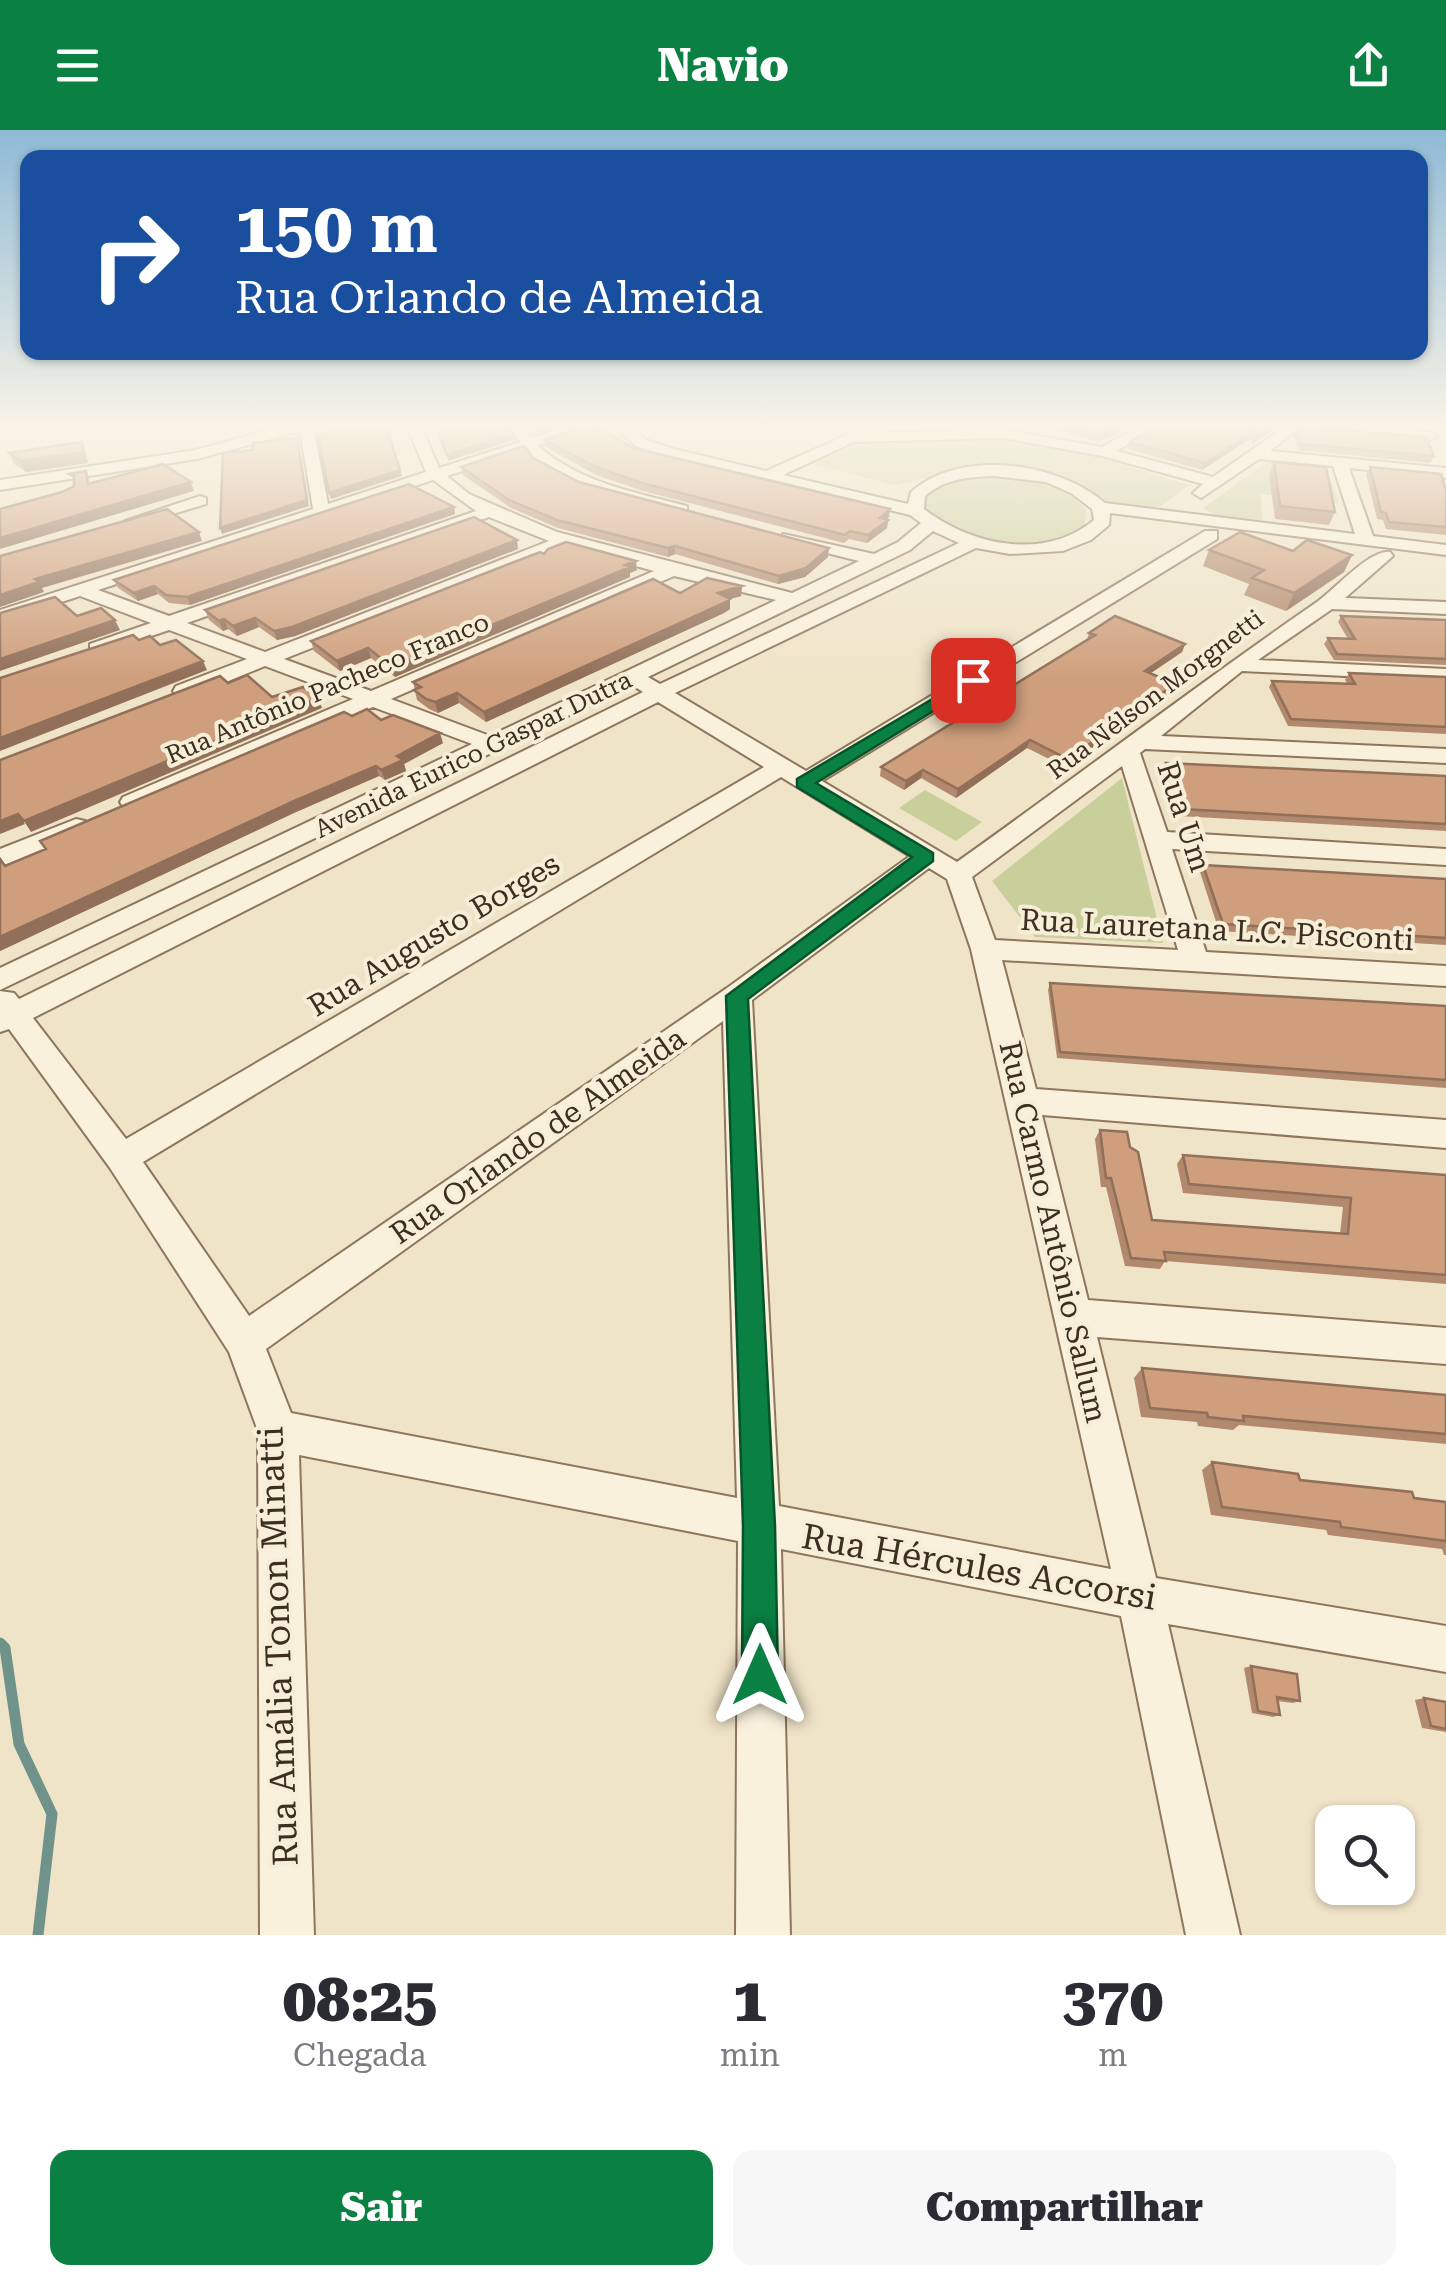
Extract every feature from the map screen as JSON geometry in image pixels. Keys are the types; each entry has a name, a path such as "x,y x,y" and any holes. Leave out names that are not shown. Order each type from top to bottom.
{"street":[{"path":"109,528 170,510"},
{"path":"0,616 81,590 189,510"},
{"path":"485,510 568,540 794,599"},
{"path":"683,510 704,516"},
{"path":"921,510 973,542 1042,548 1072,543 1093,534 1102,514"},
{"name":"Avenida Eurico Gaspar Dutra","path":"3,1003 295,872 646,685 794,599 904,546 921,510"},
{"name":"Avenida Eurico Gaspar Dutra","path":"1098,510 1102,514"},
{"path":"1170,516 1178,510"},
{"path":"1356,510 1366,540"},
{"path":"73,656 488,512"},
{"path":"1102,514 1170,516 1446,550"},
{"path":"1102,514 1211,535 1446,564"},
{"path":"762,530 876,560"},
{"name":"Rua Augusto Borges","path":"122,1158 1211,535"},
{"path":"158,702 568,540"},
{"name":"Avenida Eurico Gaspar Dutra","path":"3,1003 273,850 492,744 646,685 973,542"},
{"name":"Rua Nélson Morgnetti","path":"942,865 1134,746 1236,666 1328,603 1384,556"},
{"name":"Rua Antônio Pacheco Franco","path":"0,859 676,569"},
{"path":"81,590 492,744"},
{"path":"1328,603 1446,608"},
{"path":"1236,666 1446,676"},
{"path":"646,685 942,865"},
{"path":"1134,746 1446,756"},
{"name":"Rua Um","path":"1134,746 1195,961"},
{"path":"1158,840 1446,857"},
{"path":"273,850 295,872"},
{"name":"Rua Carmo Antônio Sallum","path":"942,865 985,949 1140,1597 1214,1935"},
{"name":"Rua Orlando de Almeida","path":"244,1342 737,996 942,865"},
{"name":"Rua Lauretana L.C. Pisconti","path":"985,949 1446,976"},
{"path":"737,996 759,1526 762,1935"},
{"name":"Rua Amália Tonon Minatti","path":"3,1003 122,1158 244,1342 278,1432 287,1935"},
{"path":"1023,1101 1446,1134"},
{"path":"1074,1317 1446,1346"},
{"name":"Rua Hércules Accorsi","path":"278,1432 1140,1597 1446,1648"}],"green space":[{"path":"927,510 1086,510 1085,526 1068,535 1019,543 965,537 943,528"},
{"path":"1207,510 1262,510 1262,520 1215,515"},
{"path":"1122,778 1163,943 1035,937 992,881"},
{"path":"925,790 982,822 956,841 899,808"}],"building":[{"path":"0,510 95,510 0,538"},
{"path":"163,510 169,510 199,532 35,579 39,582 0,595 0,556"},
{"path":"221,510 275,510 220,528"},
{"path":"328,510 444,510 187,597 166,595 154,586 134,593 114,580"},
{"path":"534,510 686,510 829,548 806,568 779,576 675,546 668,548 557,520"},
{"path":"748,510 889,510 880,518 888,520 868,535 850,531 845,535"},
{"path":"1446,510 1446,527 1389,522 1386,513 1381,512"},
{"path":"474,517 517,540 292,627 274,631 255,618 233,626 205,610"},
{"path":"1240,532 1293,551 1307,540 1352,555 1294,593 1252,578 1264,570 1209,550"},
{"path":"566,542 636,561 625,565 630,567 392,667 368,648 337,661 311,641 540,552 544,554"},
{"path":"707,578 742,586 718,593 730,599 724,603 484,712 457,693 435,702 414,690 421,687 413,682 653,579 680,593"},
{"path":"55,597 77,616 101,608 115,620 0,659 0,613"},
{"path":"1115,616 1185,644 1145,671 1175,684 1068,759 1030,740 958,789 923,770 906,781 881,767 1095,635 1089,633"},
{"path":"1341,616 1446,620 1446,659 1337,654 1328,638 1355,639"},
{"path":"133,635 139,640 150,636 160,645 176,640 203,661 0,738 0,678"},
{"path":"1349,673 1446,677 1446,727 1291,719 1272,681 1355,684"},
{"path":"247,675 272,697 303,687 318,698 24,821 18,814 0,821 0,760 220,676 228,683"},
{"path":"367,709 381,720 393,715 440,733 397,756 403,760 381,770 376,766 292,802 0,937 0,859 5,866 46,849 40,841 344,712 352,716"},
{"path":"1166,763 1446,776 1446,824 1182,809"},
{"path":"1203,865 1446,879 1446,938 1223,924"},
{"path":"1050,983 1446,1006 1446,1080 1060,1052"},
{"path":"1100,1130 1127,1132 1130,1147 1138,1152 1152,1220 1348,1234 1351,1198 1189,1184 1183,1155 1446,1175 1446,1275 1164,1252 1166,1261 1131,1258 1111,1178 1106,1178"},
{"path":"1142,1368 1446,1395 1446,1434 1243,1416 1244,1421 1150,1408"},
{"path":"1212,1462 1298,1474 1300,1480 1412,1492 1414,1498 1446,1502 1446,1541 1222,1507"},
{"path":"1251,1666 1297,1674 1300,1701 1277,1697 1280,1715 1258,1711"},
{"path":"1424,1698 1446,1702 1446,1729 1431,1726"}],"waterway":[{"path":"0,1643 5,1648 19,1744 52,1814 38,1935"}],"route":[{"path":"760,1675 759,1526 737,996 926,857 803,783 973,680"}]}
